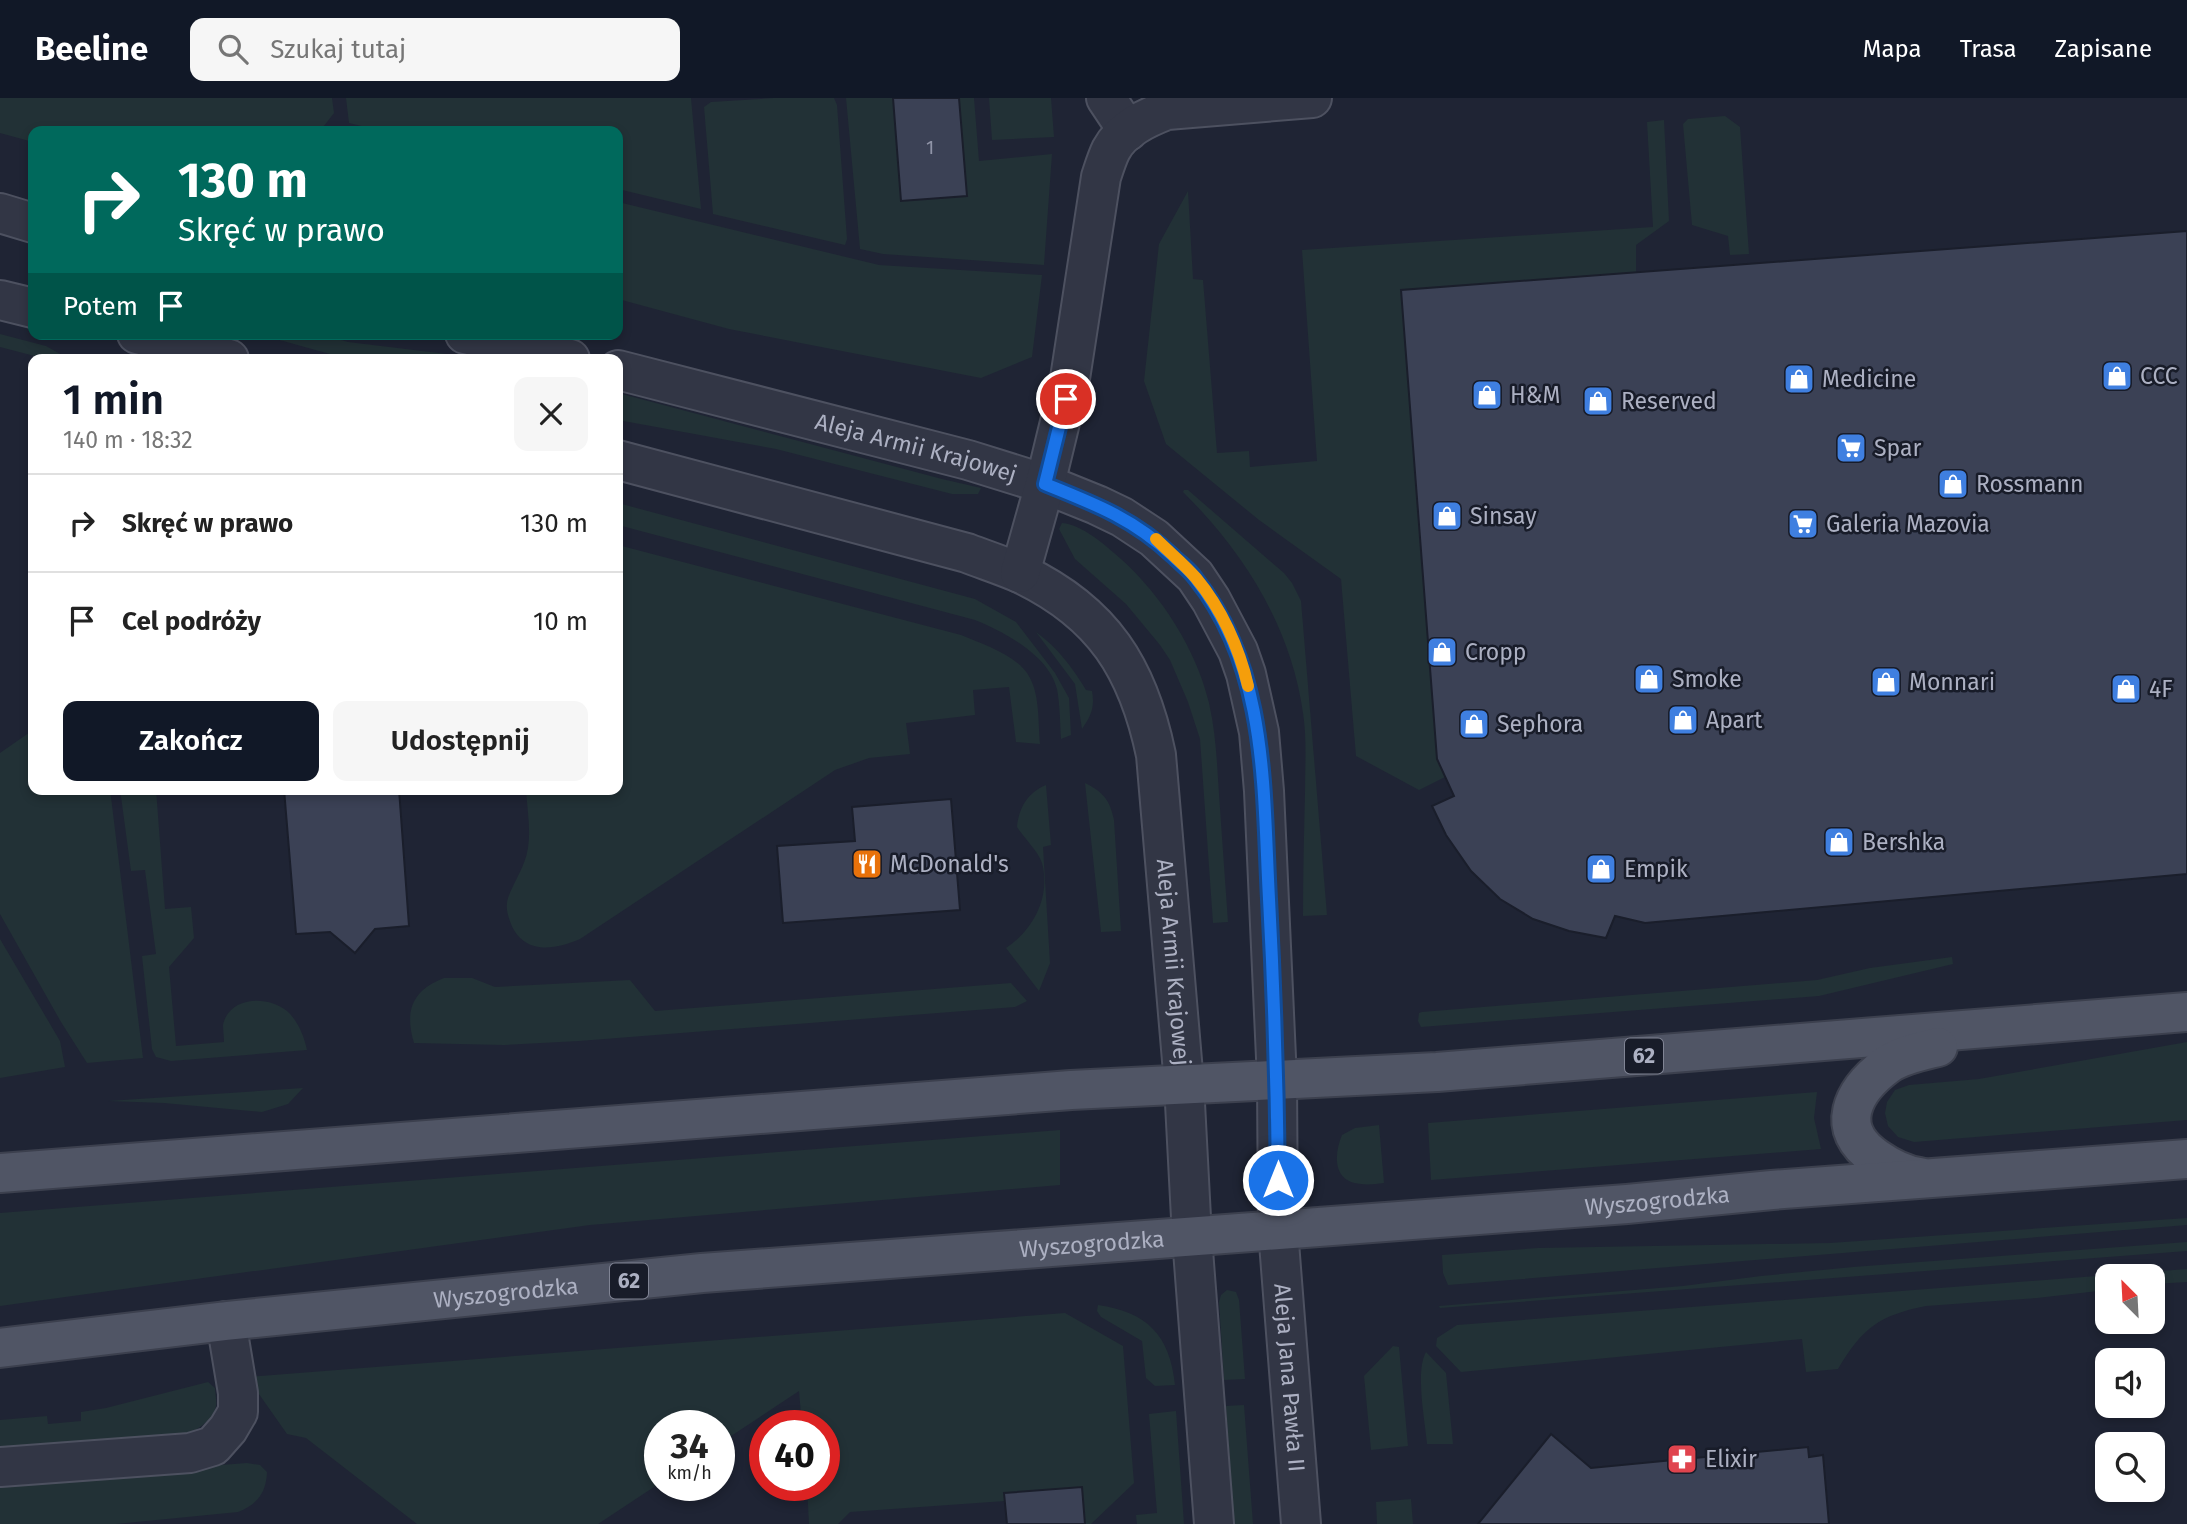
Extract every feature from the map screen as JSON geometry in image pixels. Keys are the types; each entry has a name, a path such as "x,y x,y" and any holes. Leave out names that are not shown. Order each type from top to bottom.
{"main road":[{"name":"62","path":"0,1173 1058,1091 1437,1072 2187,1012"},
{"path":"1929,1178 1912,1176 1888,1166 1865,1150 1854,1135 1850,1116 1854,1101 1888,1064 1913,1054 2011,1027"},
{"name":"Wyszogrodzka","path":"0,1348 226,1321 702,1273 2187,1159"}],"street":[{"path":"1106,98 1128,131"},
{"path":"1020,573 1069,385 1101,177 1112,148 1144,118 1167,110 1312,98"},
{"path":"0,213 28,221"},
{"path":"0,300 28,307"},
{"path":"164,340 212,354"},
{"path":"490,340 549,354"},
{"name":"Aleja Armii Krajowej","path":"623,371 956,456 1045,484 1114,513 1154,537 1195,576 1222,617 1238,651 1259,732 1277,1080 1278,1230"},
{"name":"Aleja Armii Krajowej","path":"623,461 967,553 1020,573 1062,597 1087,616 1113,646 1131,677 1149,721 1156,755 1184,1084 1192,1237"},
{"name":"Aleja Jana Pawła II","path":"1278,1230 1301,1524"},
{"path":"1192,1237 1214,1524"},
{"path":"0,1467 190,1453 214,1446 238,1412 238,1393 226,1321"}],"shaded area":[{"path":"0,98 332,98 334,113 324,126 28,126 28,141 0,133"},
{"path":"346,98 691,98 701,209 623,190 623,126 361,126 349,123"},
{"path":"834,98 837,105 847,239 845,245 713,214 704,107 711,102"},
{"path":"846,98 893,98 901,201 967,196 959,98 974,98 979,161 1052,154 1044,265 883,254 860,249"},
{"path":"989,98 1051,98 1054,137 992,140"},
{"path":"1725,116 1740,127 1749,254 1730,255 1728,236 1692,225 1683,124 1688,119"},
{"path":"1664,120 1669,221 1636,245 1636,273 1401,290 1437,758 1445,777 1419,790 1356,756 1341,579 1259,520 1166,444 1144,381 1159,244 1188,191 1193,279 1203,280 1217,453 1249,451 1250,467 1317,461 1302,250 1653,227 1647,122"},
{"path":"623,203 879,265 1042,275 1032,357 981,378 729,329 623,300"},
{"path":"0,334 46,346 60,354 28,354 0,347"},
{"path":"280,340 341,340 447,354 330,354"},
{"path":"623,394 981,488 978,494 952,494 776,449 623,421"},
{"path":"1184,490 1188,490 1284,573 1301,601 1327,915 1303,916 1305,733 1297,681 1288,651 1276,621 1245,566"},
{"path":"623,504 975,599 1016,622 1055,673 1069,698 1071,735 1061,739 1057,689 1045,666 1012,638 975,620 623,526"},
{"path":"1062,523 1093,536 1136,574 1176,625 1196,663 1209,703 1215,737 1228,922 1213,923 1200,739 1188,702 1170,660 1160,645 1126,604 1075,559 1059,529"},
{"path":"623,546 961,635 1009,657 1025,670 1033,685 1040,744 1016,742 1009,687 973,690 975,715 906,723 910,754 869,758 835,770 580,939 561,946 541,947 524,941 517,934 508,915 508,898 528,848 526,795 623,795"},
{"path":"1036,632 1064,658 1086,690 1092,691 1092,711 1082,729 1075,684"},
{"path":"28,733 28,795 111,795 143,1058 87,1063 0,914 0,753"},
{"path":"1085,783 1097,790 1108,802 1114,820 1121,931 1101,932"},
{"path":"1046,785 1051,845 1043,847 1050,963 1039,991 1006,948 1016,941 1032,922 1042,900 1042,863 1017,827 1025,802 1034,792"},
{"path":"121,795 156,795 165,909 191,907 194,938 169,967 176,1046 224,1042 223,1025 233,1008 250,1001 260,1001 279,1006 291,1015 300,1029 307,1050 171,1061 156,1057 152,1049 142,956 156,954 145,870 131,871"},
{"path":"0,939 60,1041 65,1067 0,1078"},
{"path":"1952,957 1953,964 1819,996 1421,1027 1418,1021 1419,1013 1422,1012 1817,980 1870,968"},
{"path":"444,978 472,978 495,987 630,980 655,1011 1011,983 1027,1001 1015,1007 579,1041 504,1045 414,1043 410,1021 414,1003 425,989"},
{"path":"2187,1042 2187,1120 1914,1142 1898,1137 1888,1126 1885,1113 1887,1102 1895,1090 1909,1085 1979,1079"},
{"path":"303,1088 288,1104 262,1112 108,1101"},
{"path":"1817,1092 1814,1118 1821,1149 1431,1180 1428,1123"},
{"path":"1379,1125 1384,1183 1352,1182 1340,1173 1338,1166 1342,1135 1355,1128"},
{"path":"1060,1130 1060,1185 590,1225 0,1306 0,1213"},
{"path":"2187,1218 2187,1225 1448,1285 1443,1273 1442,1255 1538,1248 1830,1243"},
{"path":"2187,1242 2187,1251 1439,1306 1683,1286 1853,1267"},
{"path":"2187,1269 2187,1282 2165,1283 2165,1271"},
{"path":"2095,1276 2095,1291 1926,1306 1896,1314 1864,1333 1838,1369 1806,1372 1802,1339 1461,1372 1436,1346 1437,1338 1457,1325"},
{"path":"1227,1290 1236,1292 1239,1300 1245,1379 1224,1380 1219,1302 1221,1295"},
{"path":"1098,1305 1130,1313 1153,1329 1168,1352 1175,1385 1155,1386 1146,1378 1142,1341 1101,1317 1097,1311"},
{"path":"1065,1313 1123,1346 1134,1483 1091,1524 1085,1524 1082,1487 1005,1493 1005,1501 850,1512 838,1524 809,1524 808,1501 840,1501 840,1410 801,1410 799,1391 770,1410 749,1410 749,1424 735,1433 735,1410 644,1410 644,1494 598,1524 417,1524 306,1438 287,1434 247,1377"},
{"path":"1393,1346 1399,1347 1408,1446 1371,1450 1364,1376"},
{"path":"1426,1352 1446,1373 1453,1444 1427,1444 1421,1384"},
{"path":"208,1382 215,1388 216,1404 212,1416 183,1437 0,1454 0,1420 47,1416 48,1424 81,1421 81,1412"},
{"path":"1244,1405 1253,1524 1234,1524 1226,1406"},
{"path":"1176,1411 1184,1524 1137,1524 1136,1515 1157,1513 1149,1414"},
{"path":"247,1463 260,1465 267,1472 265,1486 259,1497 238,1512 116,1524 0,1524 0,1482"},
{"path":"1411,1499 1413,1524 1377,1524 1376,1502"}],"building":[{"path":"893,98 959,98 967,196 901,201"},
{"name":"Galeria Mazovia","path":"2187,231 2187,874 1645,923 1615,916 1606,938 1569,931 1533,919 1500,899 1471,871 1446,835 1432,806 1454,796 1437,759 1401,290"},
{"path":"284,795 399,795 409,926 375,929 355,953 330,932 296,934"},
{"name":"McDonald's","path":"951,799 960,910 783,923 777,846 855,841 852,807"},
{"path":"1551,1434 1591,1468 1808,1447 1809,1457 1823,1455 1829,1524 1478,1524"},
{"path":"1082,1487 1085,1524 1007,1524 1004,1493"}],"slow traffic":[{"path":"1156,539 1195,576 1211,600 1238,651 1248,686"}],"place":[{"name":"CCC","path":"2117,376"},
{"name":"Medicine","path":"1799,379"},
{"name":"H&M","path":"1487,395"},
{"name":"Reserved","path":"1598,401"},
{"name":"Spar","path":"1851,448"},
{"name":"Rossmann","path":"1953,484"},
{"name":"Sinsay","path":"1447,516"},
{"name":"Galeria Mazovia","path":"1803,524"},
{"name":"Cropp","path":"1442,652"},
{"name":"Smoke","path":"1649,679"},
{"name":"Monnari","path":"1886,682"},
{"name":"4F","path":"2126,689"},
{"name":"Apart","path":"1683,720"},
{"name":"Sephora","path":"1474,724"},
{"name":"Bershka","path":"1839,842"},
{"name":"McDonald's","path":"867,864"},
{"name":"Empik","path":"1601,869"},
{"name":"Elixir","path":"1682,1459"}],"route":[{"path":"1066,399 1045,484 1122,517 1154,537 1195,576 1227,626 1246,674 1259,732 1264,791 1277,1080 1278,1180"}]}
